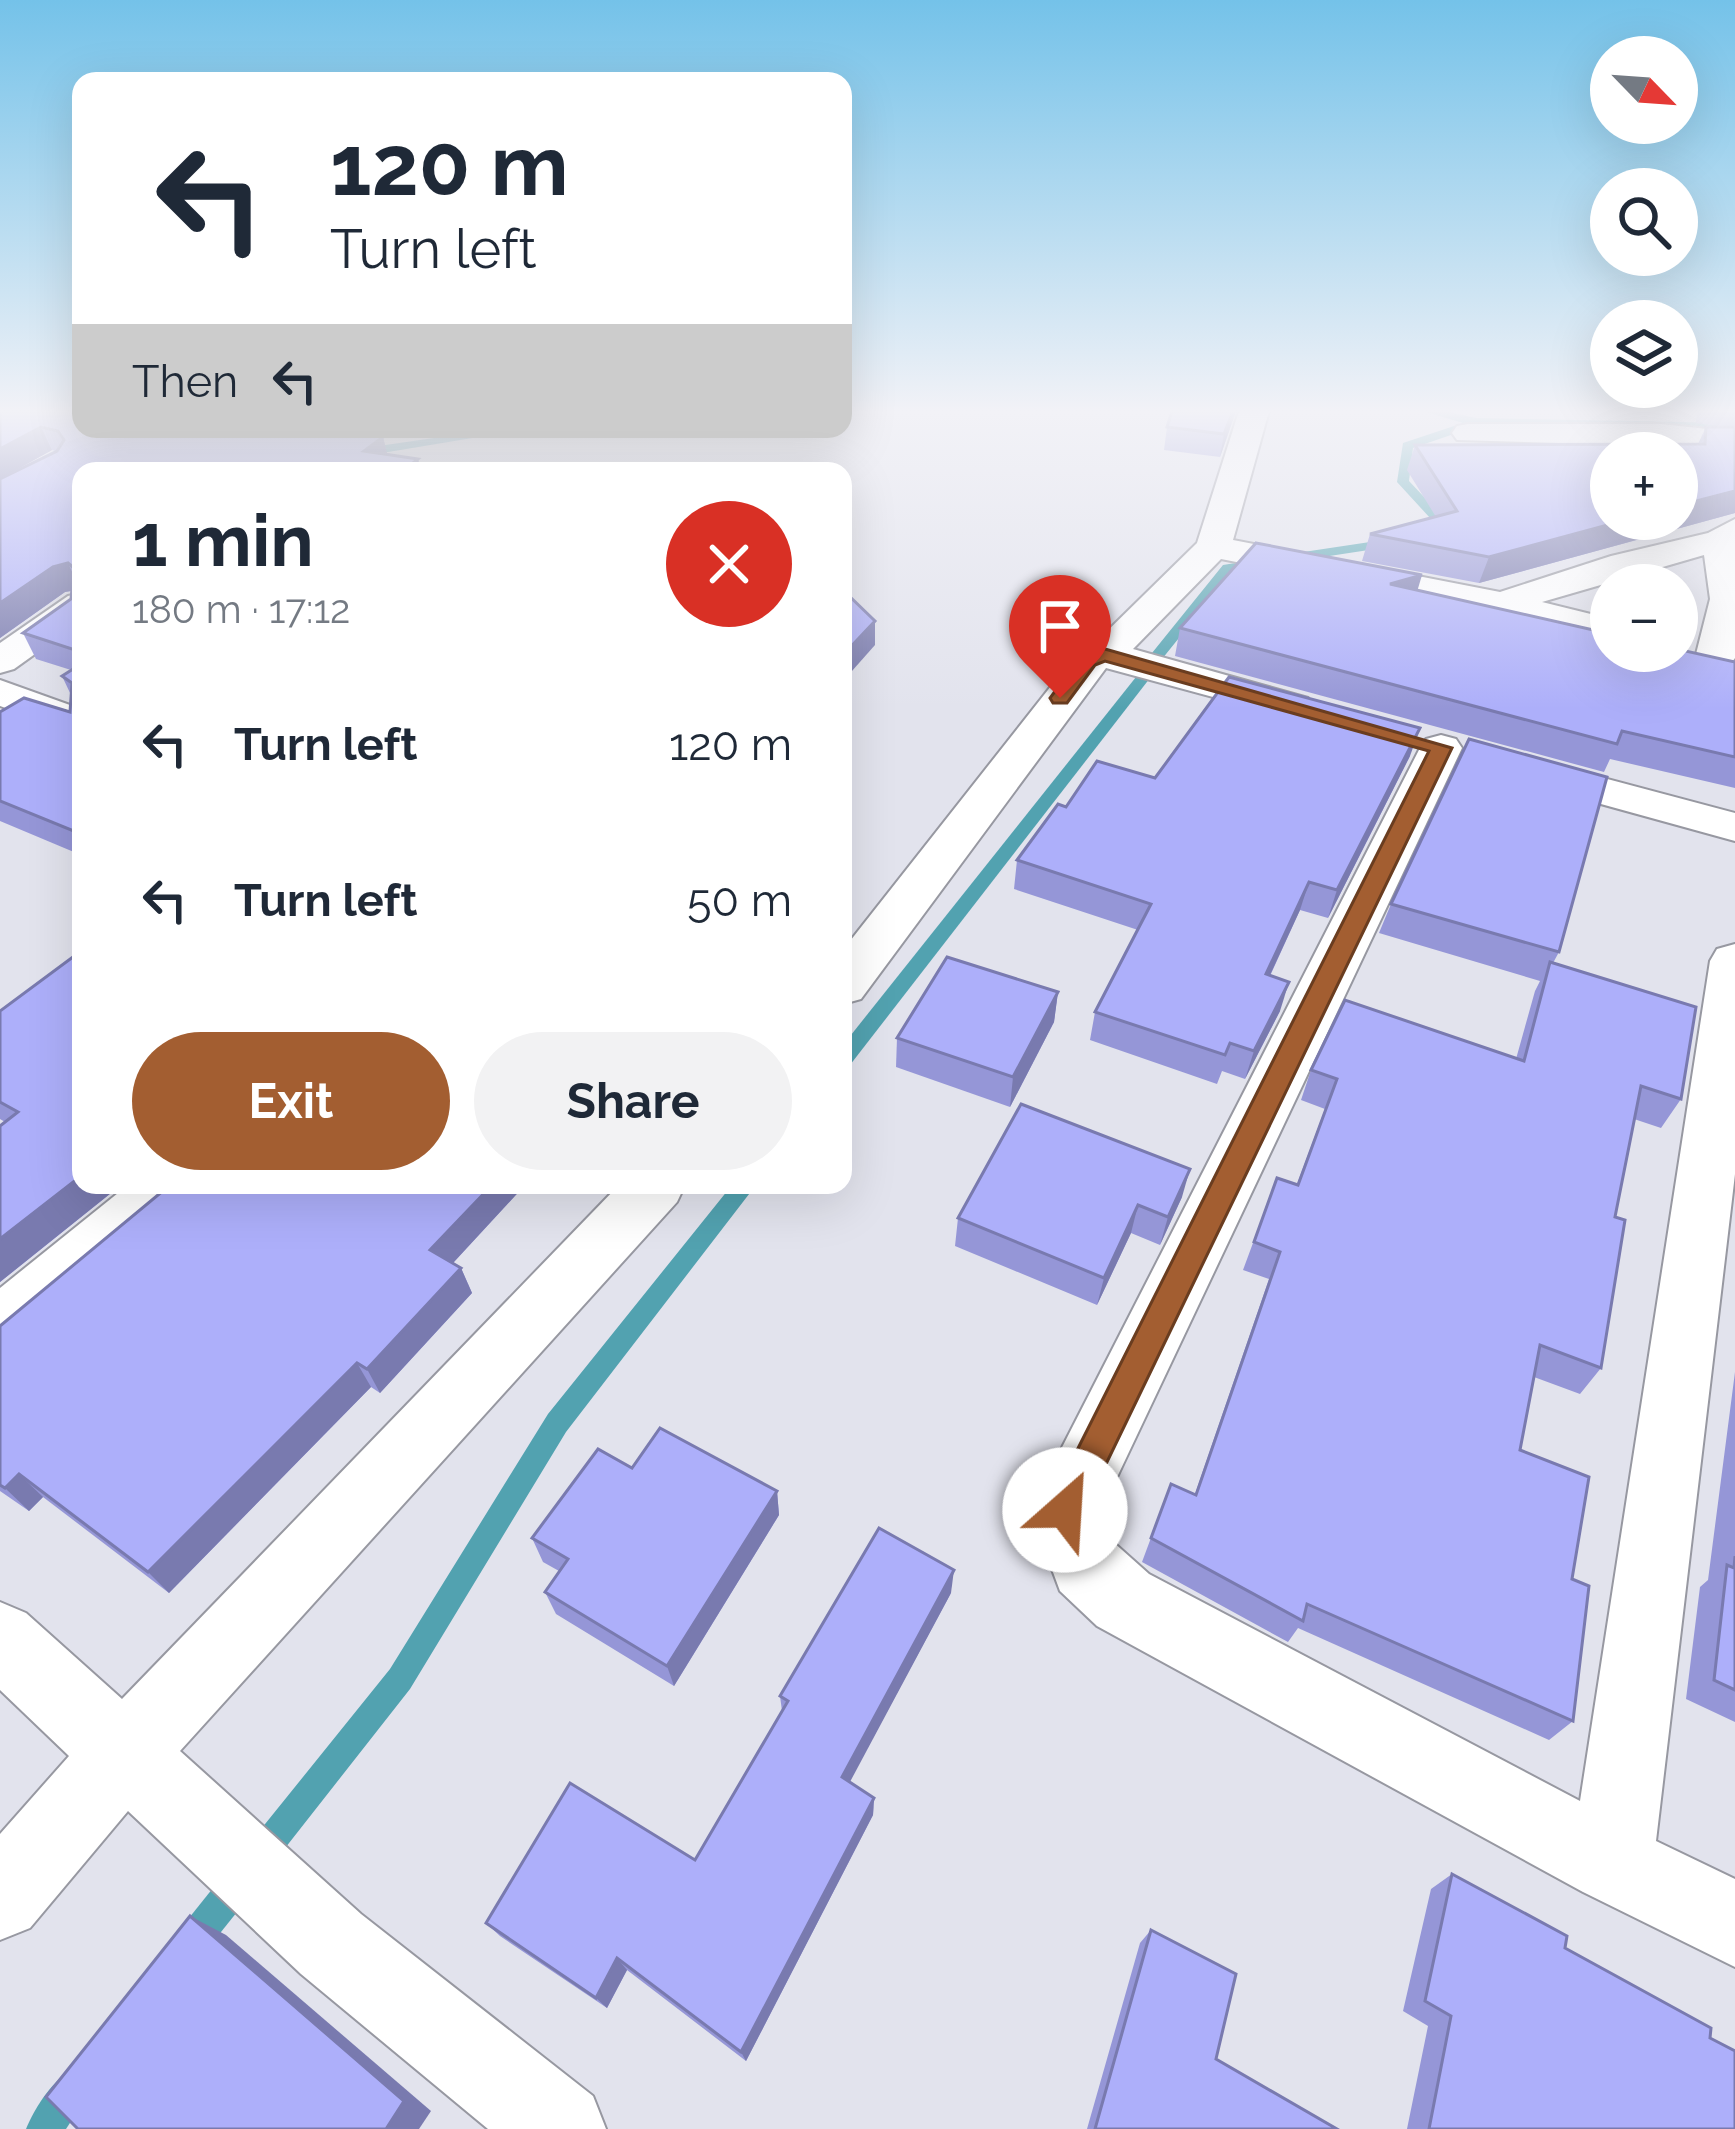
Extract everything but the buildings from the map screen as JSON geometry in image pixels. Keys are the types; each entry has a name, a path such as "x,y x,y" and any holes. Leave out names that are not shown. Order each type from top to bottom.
{"street":[{"path":"852,974 1088,661 1105,655 1213,548 1225,510"},
{"path":"1502,603 1728,535 1729,599 1709,656"},
{"path":"1213,548 1502,603 1590,626"},
{"path":"0,661 72,610"},
{"path":"1105,655 1333,718"},
{"path":"0,692 72,720"},
{"path":"1735,827 1420,742 1065,1510 1086,1566 1123,1600 1612,1863 1735,1924"},
{"path":"1612,1863 1735,961"},
{"path":"0,1326 158,1194"},
{"path":"0,1898 123,1755 648,1194"},
{"path":"0,1640 331,1944 552,2127"}],"waterway":[{"path":"1430,510 1451,533 1445,534"},
{"path":"1290,558 1390,543"},
{"path":"1157,656 1228,568 1260,563"},
{"path":"852,1049 1145,675"},
{"path":"260,1855 400,1679 557,1423 738,1194"},
{"path":"189,1945 241,1880"},
{"path":"44,2129 76,2086"}],"route":[{"path":"1060,698 1088,661 1095,656 1115,656 1441,748 1065,1510"}]}
